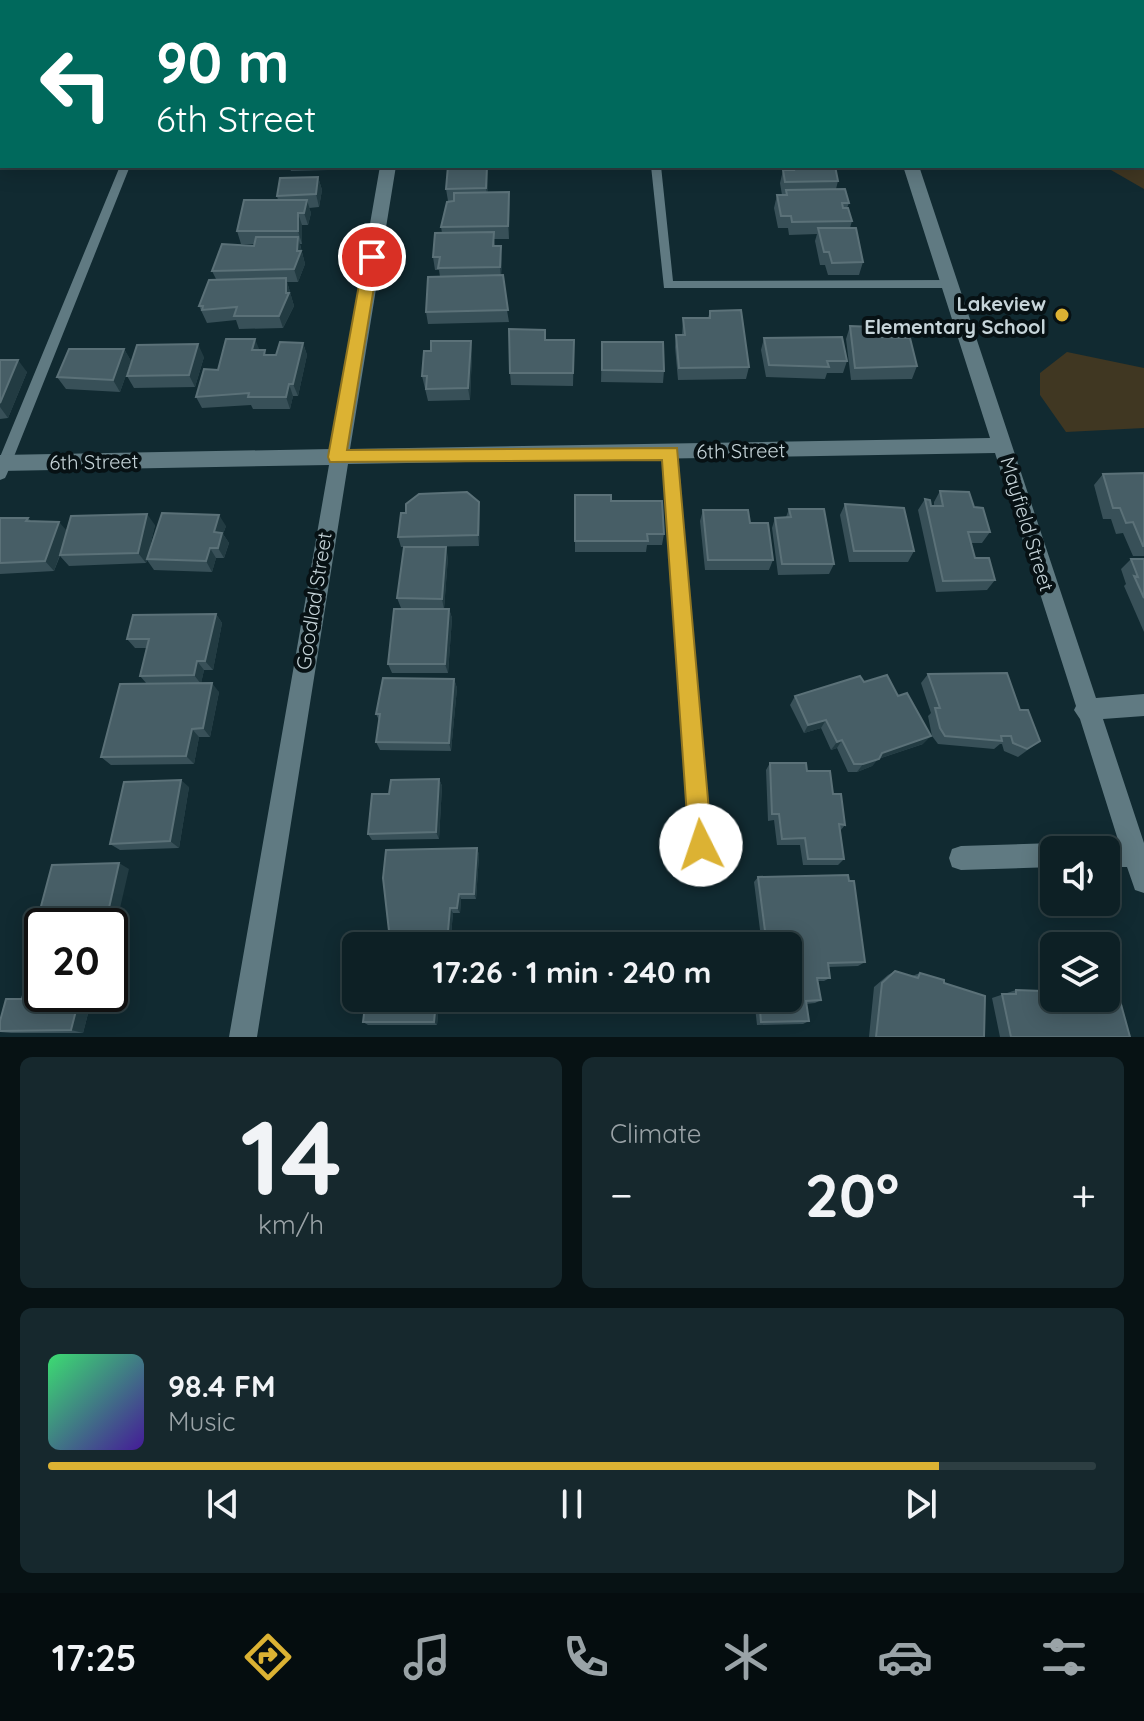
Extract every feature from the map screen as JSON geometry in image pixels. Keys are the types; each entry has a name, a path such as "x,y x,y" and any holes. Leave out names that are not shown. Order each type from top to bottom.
{"street":[{"name":"Goodlad Street","path":"243,1037 337,457 388,168"},
{"name":"Mayfield Street","path":"912,168 1003,445 1085,710 1144,881"},
{"name":"6th Street","path":"1,467 337,457 1003,445"},
{"path":"1085,710 1144,705"},
{"path":"961,858 1040,855"},
{"path":"1120,855 1135,855"}],"lane":[{"path":"1,467 124,168"},
{"path":"656,168 668,285 950,284"},
{"path":"671,453 701,845"}],"shaded area":[{"path":"1107,168 1144,168 1144,189"},
{"path":"1067,352 1144,368 1144,428 1066,432 1040,395 1040,373"}],"building":[{"path":"448,168 487,168 486,188 446,189"},
{"path":"835,168 838,181 785,182 783,170"},
{"path":"318,177 316,194 277,196 280,178"},
{"path":"845,189 849,203 842,203 843,208 848,208 852,221 792,222 791,216 781,216 777,195 787,195 786,190"},
{"path":"509,192 508,226 441,227 447,202 454,201 454,193"},
{"path":"244,200 307,200 304,213 298,213 298,231 237,231"},
{"path":"818,228 856,228 863,262 832,263 829,252 824,252"},
{"path":"494,232 493,246 501,246 500,267 438,268 440,257 433,257 435,233"},
{"path":"256,237 298,237 297,251 301,251 294,269 212,271 222,244 254,246"},
{"path":"503,275 508,310 426,312 428,277"},
{"path":"286,278 286,293 289,293 279,316 234,316 237,307 202,310 203,306 199,306 209,280"},
{"path":"741,310 749,367 679,368 676,335 685,335 683,318 710,318 710,311"},
{"path":"850,326 874,327 877,337 910,338 917,366 855,368"},
{"path":"509,329 545,330 545,340 574,340 573,373 510,373"},
{"path":"842,337 847,361 827,361 829,367 769,365 764,338"},
{"path":"226,339 255,339 252,350 265,350 264,355 276,355 280,342 303,343 293,384 289,384 286,397 248,397 249,393 196,397 204,369 218,370"},
{"path":"431,341 471,341 468,388 426,389 427,376 422,376 424,351 431,351"},
{"path":"602,342 663,342 664,371 602,370"},
{"path":"198,344 189,375 127,376 137,345"},
{"path":"69,349 124,349 113,380 57,377"},
{"path":"0,360 18,360 0,403"},
{"path":"1144,473 1143,546 1133,522 1126,523 1120,508 1113,508 1103,474"},
{"path":"940,491 969,492 974,507 983,508 990,532 968,532 975,558 989,558 995,580 943,581 925,499 930,500 931,506 943,506"},
{"path":"467,492 479,502 478,535 398,537 401,513 406,513 406,504 419,494"},
{"path":"575,495 611,495 611,501 662,501 664,534 647,534 648,541 575,541"},
{"path":"845,504 904,508 914,551 854,551"},
{"path":"789,509 824,509 834,564 782,564 775,518 791,517"},
{"path":"703,510 748,510 750,523 768,523 773,560 708,560"},
{"path":"162,513 219,515 214,532 222,533 218,548 210,548 206,561 147,559"},
{"path":"147,514 138,553 60,555 71,516"},
{"path":"0,518 59,522 45,561 0,563"},
{"path":"404,547 446,547 442,599 397,598"},
{"path":"1131,559 1144,559 1144,598 1134,576 1138,577"},
{"path":"394,609 449,609 445,664 388,664"},
{"path":"216,614 205,661 197,661 194,675 140,676 149,639 127,639 133,615"},
{"path":"1007,673 1020,710 1028,710 1040,741 1027,749 1013,743 1011,736 1001,736 1002,741 945,736 940,728 935,708 940,708 928,674"},
{"path":"887,675 898,696 907,693 931,736 882,753 879,759 854,764 842,740 837,742 826,720 808,725 795,696 860,676 864,682"},
{"path":"383,678 454,679 449,743 376,742 380,714 376,714"},
{"path":"212,683 203,728 192,729 186,756 101,757 120,684"},
{"path":"770,763 806,763 807,771 830,771 833,794 841,794 845,825 839,824 844,859 808,859 805,838 782,839 779,814 772,814"},
{"path":"439,779 436,832 368,834 372,794 389,794 391,780"},
{"path":"181,780 170,841 110,844 124,782"},
{"path":"477,848 474,894 459,894 457,908 450,908 448,931 389,931 383,878 386,850"},
{"path":"119,863 109,908 41,908 52,865"},
{"path":"848,875 849,881 854,881 865,962 828,963 830,978 817,978 821,1000 806,1001 809,1021 761,1022 760,1012 802,1012 802,932 765,932 758,877"},
{"path":"895,971 918,978 920,973 985,996 984,1037 876,1037 882,983"},
{"path":"1016,990 1040,991 1040,1012 1120,1012 1120,1001 1130,1037 1011,1037 1002,994 1016,994"},
{"path":"24,992 24,1012 76,1012 71,1030 0,1031 6,999 22,999"},
{"path":"364,1012 435,1012 434,1022 363,1022"}],"place":[{"name":"Lakeview Elementary School","path":"1062,315"}],"route":[{"path":"372,257 337,457 671,453 701,845"}]}
